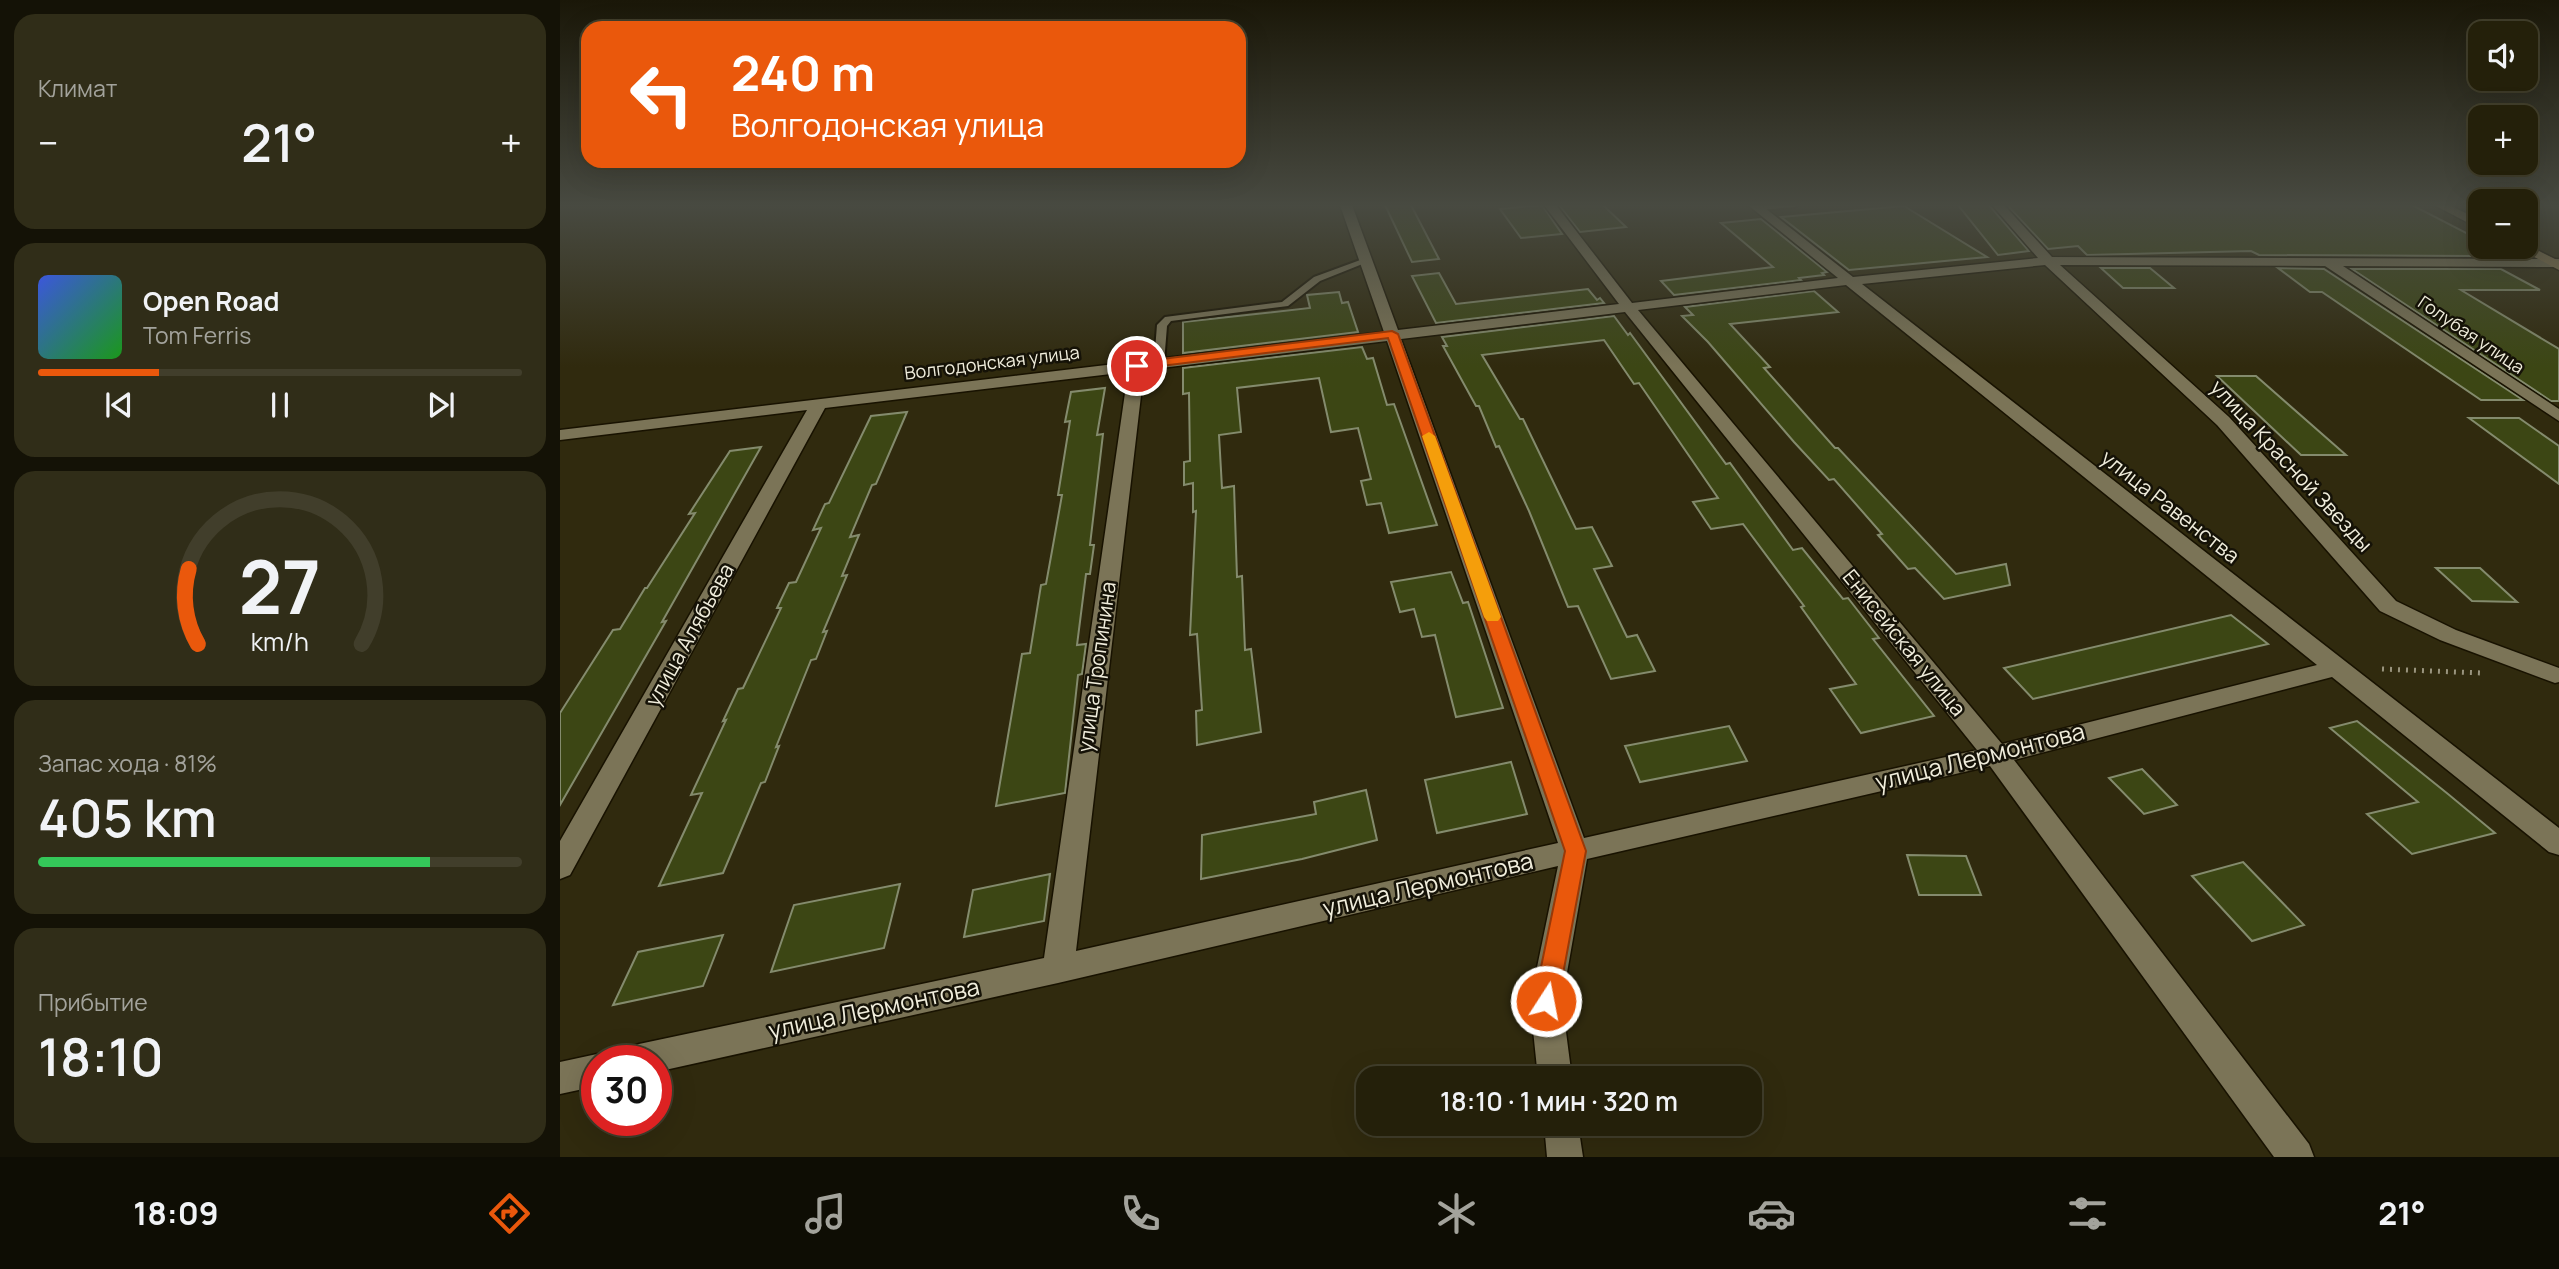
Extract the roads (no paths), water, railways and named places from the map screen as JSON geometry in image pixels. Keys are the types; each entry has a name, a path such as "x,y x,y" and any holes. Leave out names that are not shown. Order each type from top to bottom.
{"street":[{"name":"Енисейская улица","path":"1591,259 1996,755 2296,1157"},
{"name":"улица Равенства","path":"1821,259 2559,844"},
{"path":"1366,261 1575,851 1546,1001 1554,1066"},
{"name":"Волгодонская улица","path":"560,435 1392,334 1848,281 2048,261 2557,264"},
{"name":"улица Красной Звезды","path":"2048,261 2223,421 2388,606 2448,635 2555,676"},
{"name":"Голубая улица","path":"2327,262 2559,416"},
{"name":"улица Тропинина","path":"1058,969 1148,364"},
{"name":"улица Алябьева","path":"560,867 820,402"},
{"name":"улица Лермонтова","path":"672,1053 1058,969 1996,755 2336,668"},
{"path":"560,1078 581,1073"},
{"path":"1562,1136 1565,1157"}],"lane":[{"path":"1148,364 1162,325 1168,319 1285,304 1317,279 1366,261"}]}
